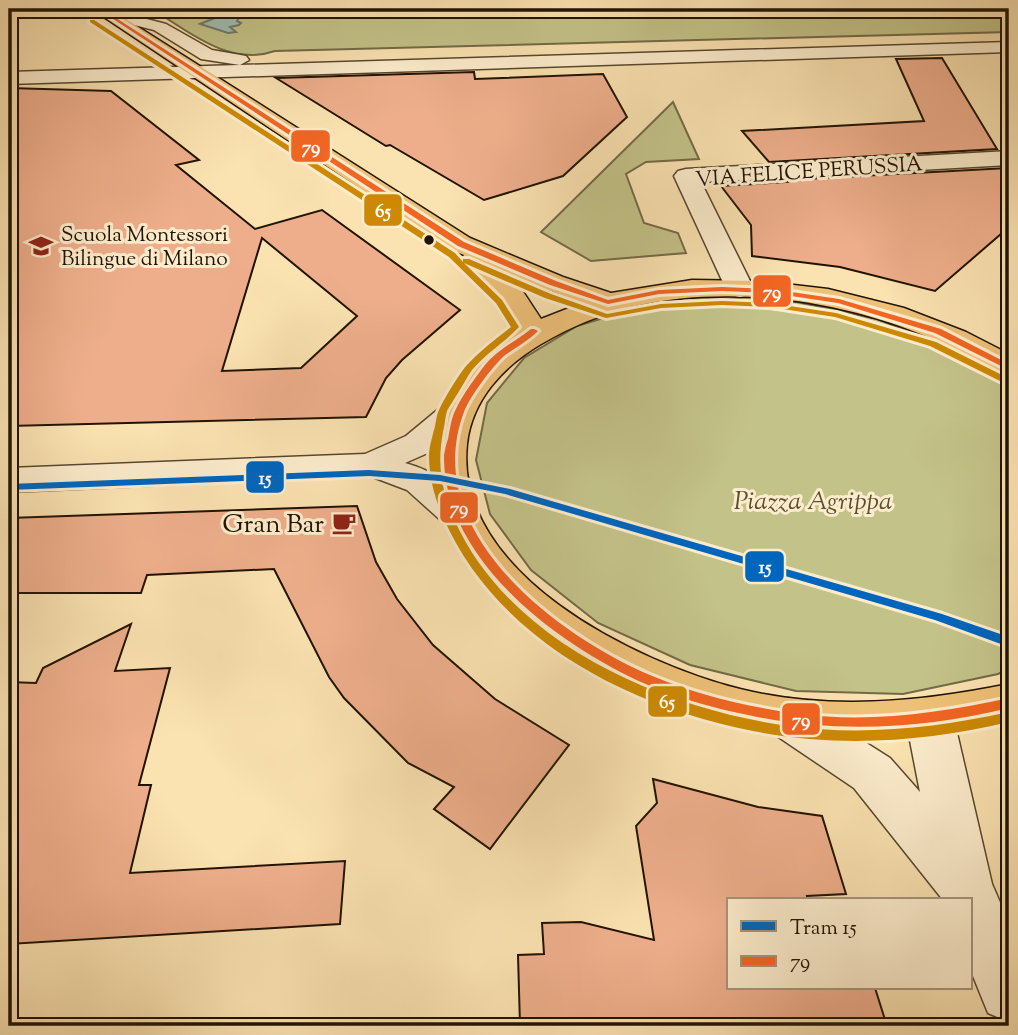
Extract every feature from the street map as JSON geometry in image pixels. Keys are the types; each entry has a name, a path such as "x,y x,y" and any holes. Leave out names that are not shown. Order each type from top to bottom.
{"main road":[{"path":"104,11 461,244 553,284 608,302"},
{"path":"461,244 510,293 534,331"},
{"path":"1009,367 938,331 872,309 805,295 740,289 659,292 608,302 575,313 534,331 489,365 459,409 450,435 447,458 460,516 489,565 538,615 607,660 692,695 788,718 885,724 972,714 1009,703"}],"street":[{"path":"104,11 160,27 207,55 223,59 329,59 396,65"},
{"path":"9,78 1009,47"},
{"name":"VIA FELICE PERUSSIA","path":"740,289 686,176 1009,158"},
{"path":"370,466 418,444 459,409"},
{"path":"9,480 370,466 407,475 431,487 460,516"},
{"path":"788,718 872,773 965,885"},
{"path":"930,720 965,885 970,898"},
{"path":"972,902 1009,992"}],"green space":[{"path":"152,9 1009,9 1009,32 275,51 258,55 225,51"},
{"path":"673,102 699,159 646,162 626,174 644,223 678,233 686,253 591,261 541,232"},
{"name":"Piazza Agrippa","path":"717,298 797,302 877,319 955,349 1009,382 1009,668 998,674 903,694 796,691 690,665 598,623 531,570 490,514 476,460 487,403 524,358 577,326 643,306"}],"shaded area":[{"path":"245,9 237,21 241,23 230,27 236,32 228,33 200,24 215,18 187,10"}],"building":[{"path":"942,58 997,149 769,162 742,131 924,121 896,59"},
{"path":"474,72 475,79 603,74 627,117 563,176 484,200 390,145 386,146 276,78"},
{"path":"9,88 111,91 199,160 176,165 255,229 322,210 460,310 402,360 386,378 366,417 9,426","holes":["262,238 357,316 301,368 222,371"]},
{"path":"1008,168 1009,227 935,291 840,267 752,256 751,225 721,186 787,182 785,180"},
{"path":"357,506 376,562 397,599 433,645 495,699 569,745 490,849 434,809 454,787 408,763 344,698 329,677 274,569 147,575 141,593 9,593 9,518"},
{"path":"131,624 115,671 170,668 139,785 151,785 130,873 345,861 340,924 9,944 9,682 36,683 43,668"},
{"path":"653,779 758,807 822,816 846,894 808,898 727,898 727,990 876,990 887,1026 589,1026 589,1022 520,1025 518,955 544,954 542,923 581,922 654,940 636,826 657,803"}],"tram line":[{"name":"15","path":"9,487 369,473 440,478 506,491 938,617 1009,642"}],"transit line":[{"name":"79","path":"100,9 461,244 553,283 608,302 659,292 722,289 771,291 839,301 938,331 1009,367"},
{"name":"65","path":"92,21 452,255 499,302 515,327 469,368 443,411 434,455 440,500 459,543 489,584 526,621 570,654 622,683 678,705 753,725 826,735 899,735 1009,717"},
{"name":"65","path":"466,261 548,296 606,316 661,306 722,303 770,305 836,315 933,344 1003,379"},
{"name":"79","path":"534,331 488,367 460,410 449,453 454,495 471,535 497,573 531,606 569,636 627,670 686,693 747,710 798,719 889,722 949,715 1009,703"}],"place":[{"name":"Scuola Montessori Bilingue di Milano","path":"41,246"},
{"name":"Gran Bar","path":"344,523"}]}
